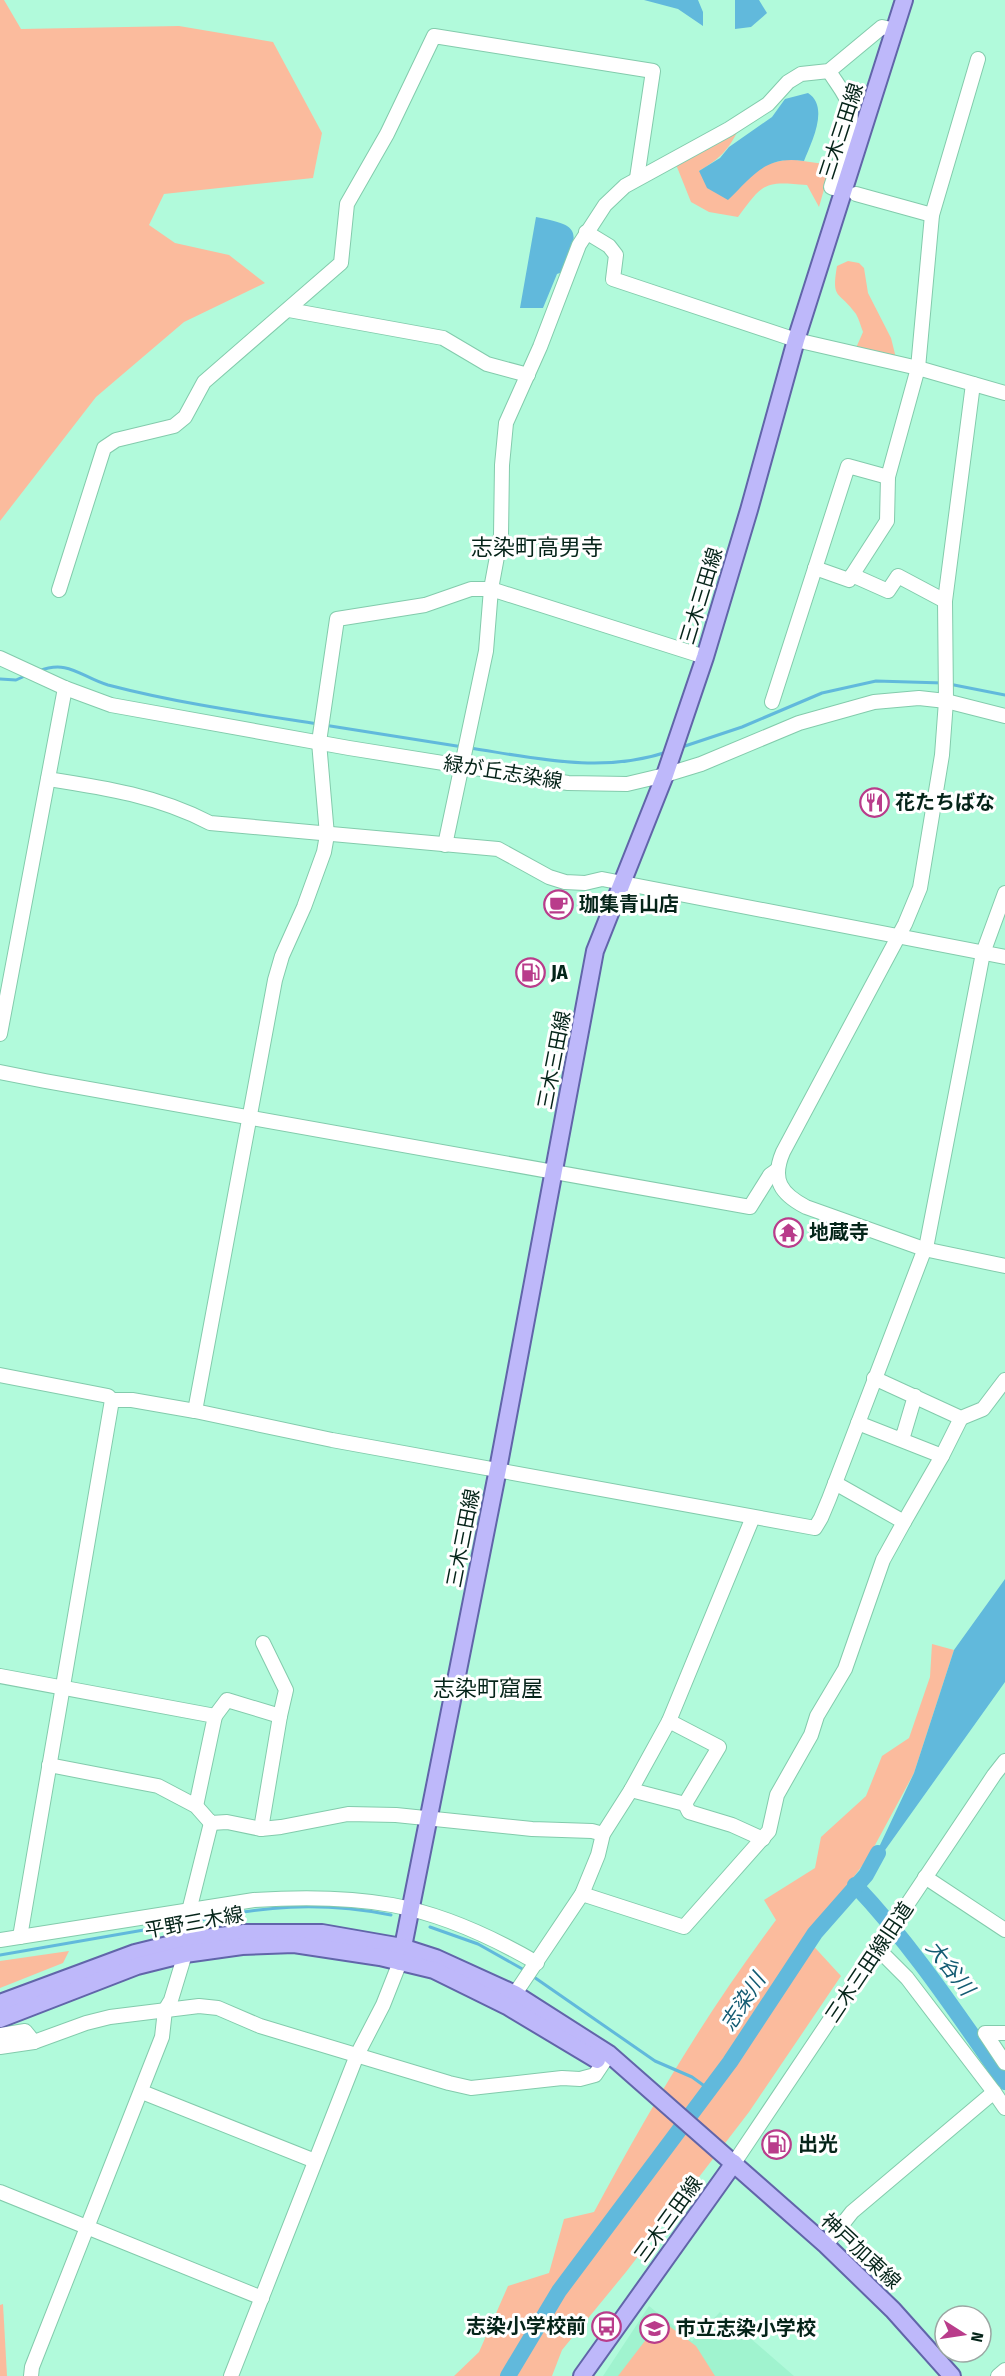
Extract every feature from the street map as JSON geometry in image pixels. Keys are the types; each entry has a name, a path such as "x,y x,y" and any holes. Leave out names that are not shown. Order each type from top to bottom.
{"main road":[{"name":"三木三田線","path":"401,1955 498,1469 596,951 665,775 705,657 796,340 904,0"},
{"name":"平野三木線","path":"0,2003 135,1953 186,1947 294,1944 380,1957 401,1955"},
{"name":"平野三木線","path":"0,2019 186,1947"},
{"path":"401,1955 511,2000 606,2059 734,2163"},
{"name":"三木三田線","path":"582,2376 734,2163"},
{"name":"神戸加東線","path":"734,2163 826,2245 893,2310 952,2376"}],"street":[{"path":"446,845 486,651 491,589 501,535 501,465 506,423 586,232 605,205 637,178 729,129 768,104 788,82 801,75 829,71 882,27 895,30"},
{"path":"59,590 104,448 116,440 174,426 185,417 204,382 341,263 347,204 387,134 434,36 653,71 637,178"},
{"path":"815,568 849,580 887,521 888,477 918,368 932,215 978,59"},
{"path":"829,71 851,110 850,123 831,187 833,188"},
{"path":"856,194 932,215"},
{"path":"586,232 609,246 616,255 613,279 796,340 918,368 1005,393"},
{"path":"289,310 443,338 487,364 528,375"},
{"path":"973,384 945,601 946,701 940,765 920,888 905,924 783,1152 777,1170 782,1188 789,1198 806,1207 924,1249 1005,1266"},
{"path":"772,702 848,466 888,477"},
{"path":"852,575 888,591 898,576 945,601"},
{"path":"195,1411 275,980 282,956 304,907 324,852 327,835 319,742 337,619 424,605 471,589 491,589 705,657"},
{"name":"緑が丘志染線","path":"0,658 65,688 111,705 568,783 627,784 665,775 701,764 799,723 874,702 919,698 946,701 1005,716"},
{"path":"0,1034 65,688"},
{"path":"48,779 118,790 181,808 210,824 498,849 549,877 566,882 585,883 602,879 1005,957"},
{"path":"0,1375 108,1396 112,1400 132,1400 195,1411 343,1442 815,1528 835,1483 927,1243 983,953 1005,893"},
{"path":"0,1072 750,1207 770,1175 777,1170"},
{"path":"874,1378 961,1418"},
{"path":"582,1894 684,1928 764,1839 769,1831 777,1795 811,1735 817,1716 845,1669 883,1560 961,1418 983,1409 1005,1380"},
{"path":"900,1439 904,1433 915,1396"},
{"path":"20,1937 112,1400"},
{"path":"858,1423 942,1456"},
{"path":"835,1483 904,1522"},
{"path":"511,2000 582,1894 598,1855 603,1834 631,1790 669,1721 753,1517"},
{"path":"261,1829 286,1690 263,1643"},
{"path":"0,1676 215,1716"},
{"path":"196,1806 215,1716 227,1700 280,1716"},
{"path":"669,1721 719,1747 686,1804 688,1812 732,1825 764,1839"},
{"name":"三木三田線旧道","path":"734,2163 994,1774 1005,1761"},
{"path":"48,1765 158,1786 196,1806 211,1823"},
{"path":"631,1790 686,1804"},
{"path":"211,1823 227,1822 261,1829 348,1814 428,1818 532,1829 592,1831 603,1834"},
{"path":"31,2376 32,2367 162,2037 165,2010 171,2000 186,1947 189,1911 211,1823"},
{"path":"926,1877 1005,1930"},
{"path":"0,1940 254,1900 286,1898 371,1902 411,1910 486,1935 532,1970"},
{"path":"878,1949 908,1978 1005,2108"},
{"path":"231,2376 357,2055 383,2005 401,1955"},
{"path":"0,2047 34,2042 110,2017 199,2006 218,2008 260,2026 471,2088 562,2078 580,2079 595,2075 606,2059"},
{"path":"0,2035 25,2031 34,2042"},
{"path":"1005,2033 985,2033 1005,2063"},
{"path":"142,2092 315,2161"},
{"path":"826,2245 852,2212 994,2092"},
{"path":"0,2192 262,2298"},
{"path":"998,2376 1005,2370"}],"shaded area":[{"path":"0,0 4,0 21,29 179,26 273,42 322,133 313,178 164,194 149,225 175,243 229,255 265,283 184,322 96,397 0,521"},
{"path":"738,130 722,154 699,171 756,172 767,164 789,159 831,165 819,207 807,185 782,183 766,186 760,190 738,217 709,212 691,202 675,162"},
{"path":"848,261 859,263 864,268 868,293 891,338 896,358 856,348 863,332 856,314 838,294 835,285 837,266"},
{"path":"932,1644 954,1650 914,1773 868,1858 807,1939 841,1976 749,2112 626,2272 562,2350 552,2376 454,2376 479,2352 508,2286 549,2273 564,2219 594,2212 636,2136 702,2026 776,1920 764,1900 815,1868 821,1837 866,1796 882,1756 909,1738 930,1677"},
{"path":"69,1951 63,1963 0,1988 0,1961"},
{"path":"3,2304 7,2376 0,2376 0,2305"},
{"name":"市立志染小学校","path":"649,2306 692,2341 720,2312 794,2376 603,2376"},
{"path":"661,2320 696,2346 715,2376 618,2376"}],"water":[{"path":"644,0 698,0 703,12 703,26 678,9"},
{"path":"735,0 759,0 767,13 751,27 735,29"},
{"path":"808,93 818,107 818,116 817,126 804,161 779,161 769,164 728,200 707,188 699,171 720,158 729,147 772,117 785,99"},
{"path":"536,217 562,223 573,232 574,238 565,271 557,274 543,308 520,308"},
{"path":"1005,1579 1005,1682 863,1881 914,1773 954,1650"}],"waterway":[{"path":"39,671 49,668 66,668 98,682 160,697 318,724"},
{"path":"0,679 16,680 27,675"},
{"path":"679,748 742,727 822,693 876,681 943,683"},
{"path":"949,684 1005,695"},
{"path":"324,725 463,747"},
{"path":"470,748 568,762 593,763 643,759 667,752"},
{"name":"志染川","path":"508,2376 559,2291 730,2062 815,1933 866,1875 878,1853"},
{"name":"大谷川","path":"855,1885 915,1956 1005,2082"},
{"path":"191,1922 242,1912 290,1907 339,1908 391,1915"},
{"path":"0,1955 184,1923"},
{"path":"430,1927 478,1944 526,1971"},
{"path":"531,1975 655,2061 692,2077 710,2090"}],"place":[{"name":"花たちばな","path":"874,802"},
{"name":"珈集青山店","path":"558,904"},
{"name":"JA","path":"530,972"},
{"name":"地蔵寺","path":"788,1232"},
{"name":"出光","path":"777,2144"},
{"name":"志染小学校前","path":"607,2326"},
{"name":"市立志染小学校","path":"655,2328"}],"district":[{"name":"志染町高男寺","path":"537,547"},
{"name":"志染町窟屋","path":"488,1688"}]}
